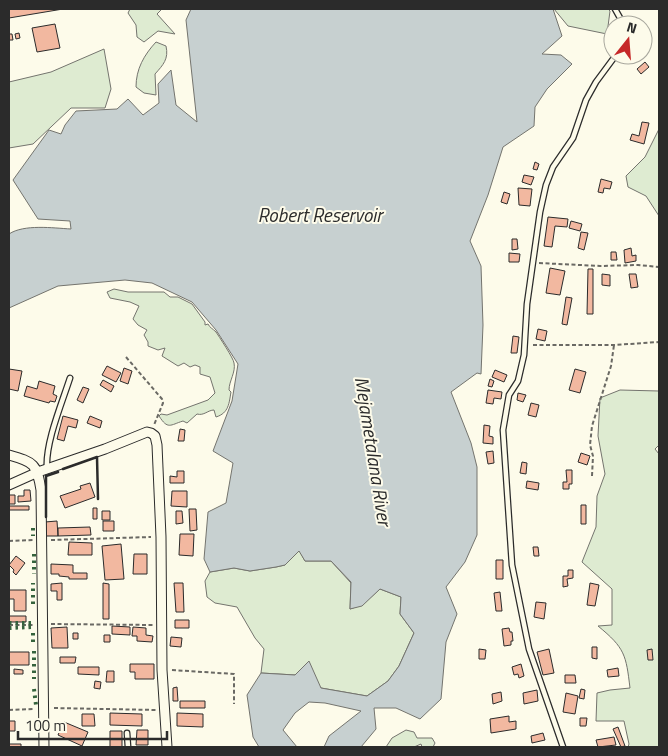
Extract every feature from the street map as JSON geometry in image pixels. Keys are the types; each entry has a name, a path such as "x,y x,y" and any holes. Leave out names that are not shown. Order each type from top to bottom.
{"street":[{"path":"9,485 43,470 105,449 147,432 152,432 155,436 161,537 160,625 168,747"},
{"path":"9,455 43,470"},
{"path":"43,470 41,490 44,747"}],"lane":[{"path":"562,747 529,649 512,565 503,430 509,395 518,381 525,345 532,262 546,185 553,167 573,138 586,100 609,65"},
{"path":"43,470 70,378"},
{"path":"127,733 128,747"}],"path":[{"path":"532,262 600,266 638,265 659,268"},
{"path":"525,345 614,345 659,342"},
{"path":"592,476 593,456 590,445 592,426 611,366 614,345"},
{"path":"126,357 162,399 163,404 152,432"},
{"path":"9,540 161,537"},
{"path":"9,625 160,625"},
{"path":"162,670 197,670 234,674 234,704"},
{"path":"9,710 43,708 166,710"}],"green space":[{"path":"130,9 162,9 157,14 175,34 158,31 144,42 137,37 136,25 128,13"},
{"path":"554,9 608,9 610,11 609,15 603,15 603,33 568,26"},
{"path":"156,42 166,46 167,55 165,62 155,74 156,95 144,93 136,87 137,74 148,52"},
{"path":"104,49 111,89 105,108 71,108 33,144 9,148 9,82 51,72"},
{"path":"659,129 659,216 646,196 628,187 626,176 645,157"},
{"path":"114,289 128,292 164,292 170,297 178,297 192,304 205,322 205,325 208,324 216,332 234,363 229,387 231,392 230,400 224,413 216,417 214,410 212,410 197,414 187,423 183,421 172,425 167,425 162,420 159,416 161,414 167,415 208,400 215,393 211,379 200,374 200,367 195,365 190,367 184,363 178,366 162,356 165,348 158,350 148,346 144,335 147,330 138,325 133,319 139,306 110,298 107,292"},
{"path":"620,390 659,391 659,445 655,449 659,454 659,747 628,747 624,721 596,721 597,693 630,688 623,653 614,640 598,626 612,625 612,589 582,562 596,527 597,496 605,474 598,436 600,398"},
{"path":"299,550 305,561 331,561 351,583 350,609 362,605 380,589 401,597 400,614 414,633 399,666 388,681 367,696 321,688 295,675 261,673 264,649 255,638 237,607 215,603 207,597 205,581 210,572 234,568 250,571 285,565"},
{"path":"406,730 414,732 417,738 432,738 435,743 433,747 422,747 421,744 414,747 386,747 392,738"}],"water":[{"name":"Robert Reservoir","path":"191,9 553,9 562,36 542,54 561,55 572,64 547,89 535,107 534,126 503,147 488,195 470,241 481,266 483,325 481,374 477,373 451,392 471,443 477,467 477,535 465,562 446,587 457,614 446,642 441,699 420,719 396,708 374,708 376,729 361,747 324,747 329,736 361,711 325,703 309,702 295,713 283,730 297,747 259,747 253,737 247,695 261,673 295,675 309,661 321,688 367,696 388,681 399,666 414,633 400,614 401,597 380,589 362,606 350,609 351,582 331,561 305,561 299,551 285,565 250,571 234,568 210,572 204,559 208,512 226,503 233,463 213,451 232,401 238,364 216,330 192,302 152,283 125,280 58,286 9,308 9,234 30,228 71,229 70,221 38,219 13,180 49,130 61,134 65,125 76,111 117,109 128,99 143,115 159,103 158,84 171,70 176,105 197,122 186,20"}],"building":[{"path":"9,9 63,9 9,18"},
{"path":"55,24 60,48 37,52 32,28"},
{"path":"19,33 20,38 16,39 15,34"},
{"path":"9,34 12,34 13,40 9,40"},
{"path":"642,65 647,65 649,67 641,74 637,69"},
{"path":"642,122 649,123 644,144 630,140 632,134 639,136"},
{"path":"535,162 539,164 537,170 533,169"},
{"path":"524,175 534,177 531,185 522,182"},
{"path":"601,179 612,182 610,189 604,188 603,193 598,192"},
{"path":"518,188 532,189 530,206 519,205"},
{"path":"504,192 510,194 507,204 501,202"},
{"path":"548,217 568,219 567,227 555,226 552,247 544,246"},
{"path":"571,221 582,224 580,231 569,228"},
{"path":"581,232 588,233 584,250 578,248"},
{"path":"512,239 517,239 518,249 512,250"},
{"path":"631,248 632,256 636,255 636,261 625,263 624,250"},
{"path":"611,252 616,252 617,260 611,260"},
{"path":"509,253 520,254 519,262 509,262"},
{"path":"550,268 565,271 560,295 546,293"},
{"path":"588,269 593,269 593,314 587,314"},
{"path":"602,274 610,275 610,286 602,285"},
{"path":"629,274 636,274 638,287 631,288"},
{"path":"566,297 572,298 567,325 562,324"},
{"path":"538,329 547,331 545,341 536,339"},
{"path":"513,336 519,337 517,353 511,353"},
{"path":"107,366 121,373 116,382 102,375"},
{"path":"124,368 132,371 128,384 120,381"},
{"path":"9,369 22,371 18,391 9,389"},
{"path":"575,369 586,372 580,393 569,390"},
{"path":"495,370 507,375 504,382 492,377"},
{"path":"490,379 494,381 492,387 488,386"},
{"path":"103,380 114,386 111,392 100,385"},
{"path":"39,381 55,386 53,394 57,396 55,402 50,401 49,403 24,396 27,386 37,389"},
{"path":"83,387 89,389 83,403 77,400"},
{"path":"488,390 502,392 501,399 494,398 493,404 486,403"},
{"path":"518,393 526,395 523,402 517,400"},
{"path":"531,403 539,405 536,417 528,415"},
{"path":"63,416 78,420 76,428 68,426 64,441 57,439"},
{"path":"90,416 102,421 100,428 87,423"},
{"path":"484,425 490,426 489,436 493,437 493,444 483,443"},
{"path":"180,429 185,430 184,441 178,441"},
{"path":"493,451 494,463 488,464 486,452"},
{"path":"581,453 590,456 587,465 578,462"},
{"path":"522,462 527,463 526,474 520,473"},
{"path":"566,470 572,470 572,484 569,484 569,489 563,489 563,482 567,482"},
{"path":"177,471 184,471 184,483 170,483 170,476 177,477"},
{"path":"527,481 539,483 538,490 526,488"},
{"path":"90,483 95,497 65,508 60,496 81,489 80,486"},
{"path":"24,490 30,490 31,501 18,502 18,496 24,496"},
{"path":"172,491 187,491 187,507 171,506"},
{"path":"9,495 15,495 15,504 9,504"},
{"path":"581,505 586,505 586,524 581,524"},
{"path":"9,506 29,506 29,510 9,510"},
{"path":"93,508 97,508 97,519 93,519"},
{"path":"189,509 196,509 197,530 190,531"},
{"path":"102,511 110,511 110,520 102,520"},
{"path":"176,511 182,511 183,523 176,524"},
{"path":"57,521 58,536 46,536 45,522"},
{"path":"103,521 114,521 114,531 103,531"},
{"path":"90,527 91,535 58,536 58,528"},
{"path":"180,534 194,534 193,556 179,555"},
{"path":"69,542 92,543 92,555 68,555"},
{"path":"121,544 124,579 105,580 102,546"},
{"path":"533,547 538,547 539,556 534,556"},
{"path":"134,554 147,554 147,574 133,574"},
{"path":"16,556 25,563 16,575 9,565"},
{"path":"496,560 503,560 503,579 496,579"},
{"path":"51,564 73,565 73,573 87,573 87,579 69,579 69,577 59,576 59,574 51,574"},
{"path":"568,570 573,570 573,578 567,579 568,586 563,587 563,576 568,576"},
{"path":"62,583 62,600 57,600 57,591 51,591 51,584"},
{"path":"103,583 109,584 109,619 103,619"},
{"path":"174,583 183,583 184,612 176,612"},
{"path":"590,583 599,585 595,606 587,605"},
{"path":"9,590 26,590 26,611 14,611 14,599 9,599"},
{"path":"500,592 502,611 496,611 494,593"},
{"path":"536,602 546,603 544,619 534,617"},
{"path":"9,616 26,616 26,622 9,622"},
{"path":"175,620 189,620 189,628 175,628"},
{"path":"112,626 130,627 130,635 112,634"},
{"path":"67,627 68,648 52,648 51,628"},
{"path":"133,627 146,628 146,635 153,636 152,642 137,641 137,636 132,636"},
{"path":"509,628 510,632 512,632 513,641 511,641 511,645 504,646 502,629"},
{"path":"73,633 78,633 78,639 73,639"},
{"path":"104,635 110,635 110,642 104,642"},
{"path":"171,637 182,638 181,647 170,646"},
{"path":"592,647 597,647 597,659 592,658"},
{"path":"479,649 486,650 485,659 479,659"},
{"path":"549,649 554,673 543,675 537,652"},
{"path":"652,649 653,660 648,660 647,650"},
{"path":"9,652 29,652 29,665 9,665"},
{"path":"60,657 76,657 75,663 60,663"},
{"path":"130,664 154,664 154,679 135,679 135,672 130,672"},
{"path":"521,664 524,676 519,678 518,674 514,675 512,667"},
{"path":"78,667 99,667 99,675 78,674"},
{"path":"618,668 619,676 608,677 607,670"},
{"path":"14,669 23,670 23,674 14,674"},
{"path":"107,671 114,671 114,682 106,682"},
{"path":"565,675 575,675 576,683 565,683"},
{"path":"95,681 101,682 100,689 94,688"},
{"path":"177,687 178,701 173,701 173,688"},
{"path":"581,689 585,690 584,699 579,698"},
{"path":"537,690 538,701 524,704 523,693"},
{"path":"501,692 502,701 493,704 492,694"},
{"path":"566,693 578,696 575,714 563,712"},
{"path":"180,701 205,701 205,708 180,708"},
{"path":"110,713 142,714 142,726 110,725"},
{"path":"177,713 203,714 203,727 177,726"},
{"path":"82,714 94,714 95,726 82,726"},
{"path":"509,716 509,722 516,721 516,729 491,733 490,719"},
{"path":"580,718 587,718 586,726 580,726"},
{"path":"9,721 15,721 15,731 9,731"},
{"path":"64,722 88,732 82,746 58,735"},
{"path":"618,727 625,746 621,747 613,729"},
{"path":"137,730 148,730 148,745 136,745"},
{"path":"110,731 122,731 122,747 110,747"},
{"path":"543,733 545,740 532,743 531,736"},
{"path":"614,737 616,745 598,747 596,740"},
{"path":"9,744 21,744 21,747 9,747"}],"hedge":[{"path":"33,528 33,536"},
{"path":"34,554 34,574"},
{"path":"33,583 33,604"},
{"path":"9,623 33,623"},
{"path":"9,628 32,627"},
{"path":"33,629 33,642"},
{"path":"34,651 34,679"},
{"path":"34,689 36,705"}],"wall":[{"path":"63,469 97,457 98,499"},
{"path":"46,517 46,476 58,472"}],"water label":[{"name":"Mejametalana River","path":"374,451"}]}
